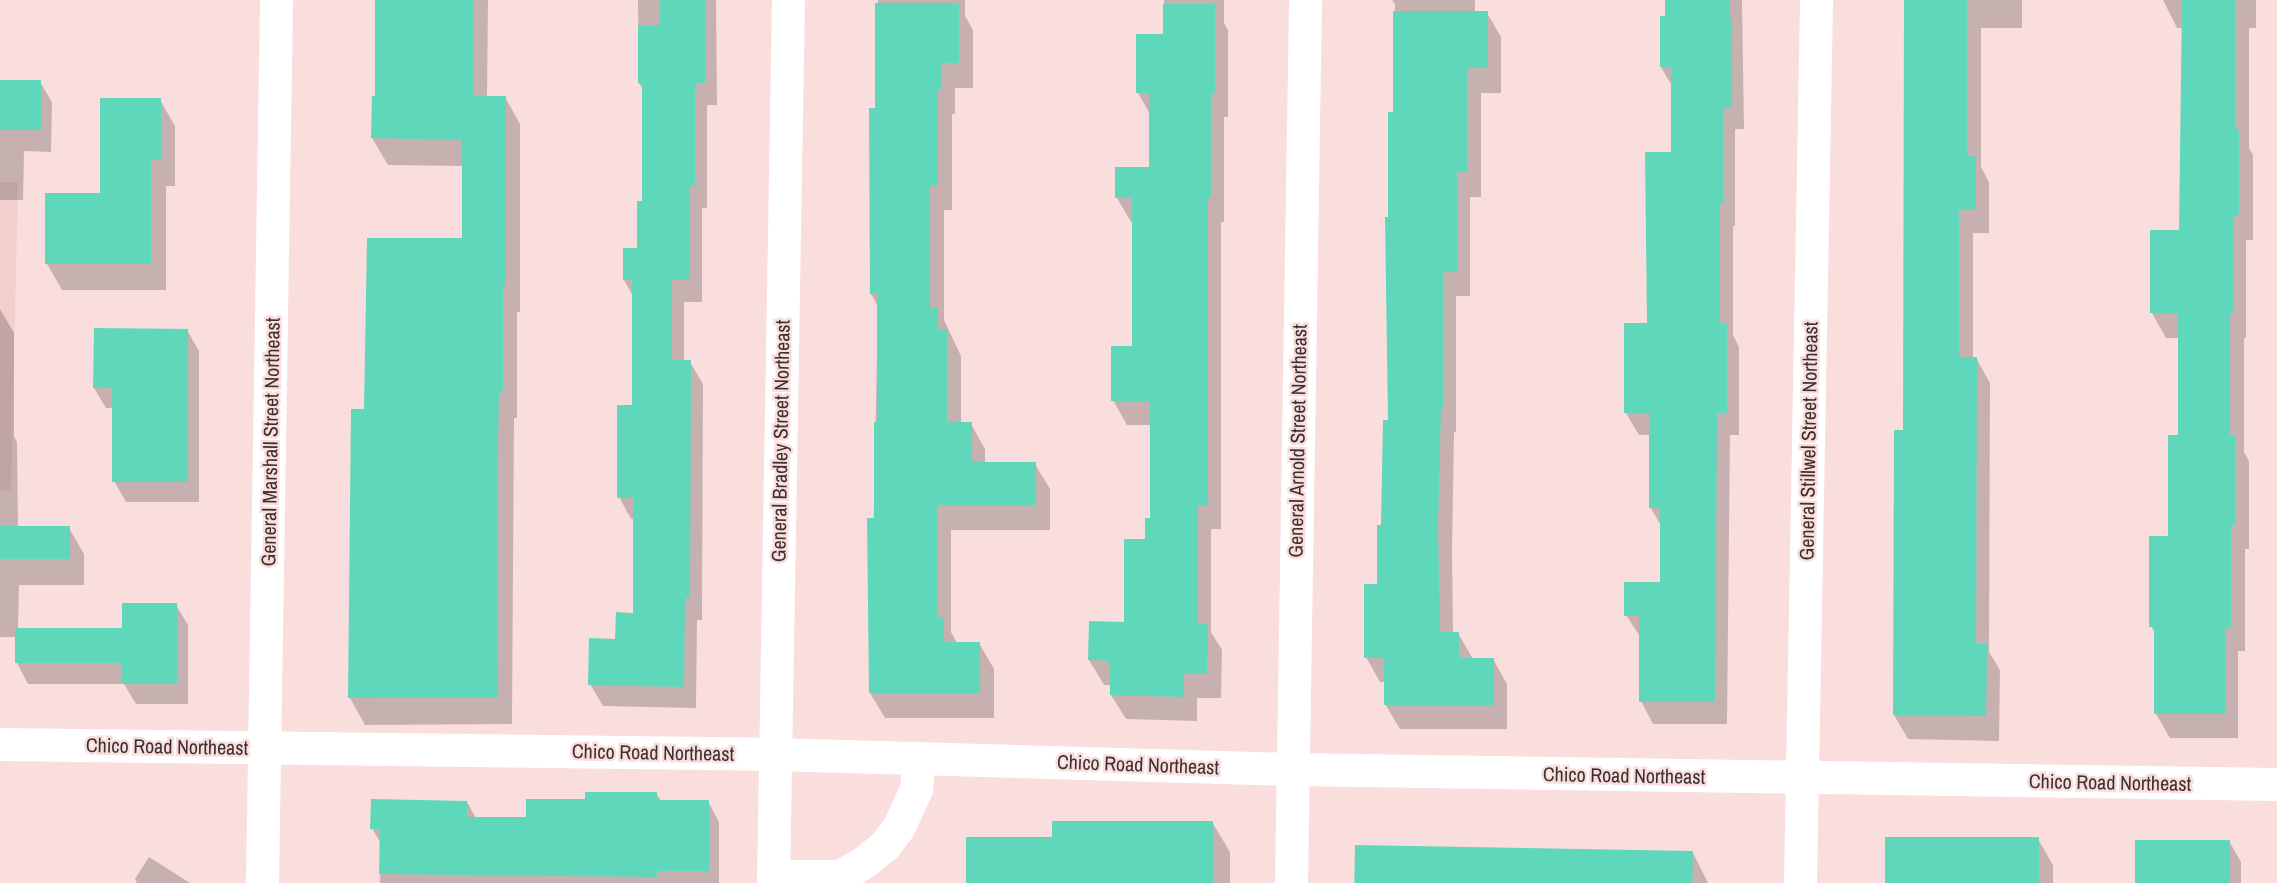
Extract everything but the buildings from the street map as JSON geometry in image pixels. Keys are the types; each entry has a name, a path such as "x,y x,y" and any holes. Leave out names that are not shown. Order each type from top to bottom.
{"street":[{"name":"General Marshall Street Northeast","path":"262,883 276,0"},
{"name":"General Bradley Street Northeast","path":"773,880 788,0"},
{"name":"General Arnold Street Northeast","path":"1291,883 1305,0"},
{"name":"General Stillwel Street Northeast","path":"1800,883 1815,0"},
{"name":"Chico Road Northeast","path":"0,744 775,754 1292,769 2277,784"},
{"path":"773,880 840,880 872,856 885,845 898,828 916,789 919,758"}],"shaded area":[{"path":"0,182 18,182 11,491 0,491"}]}
